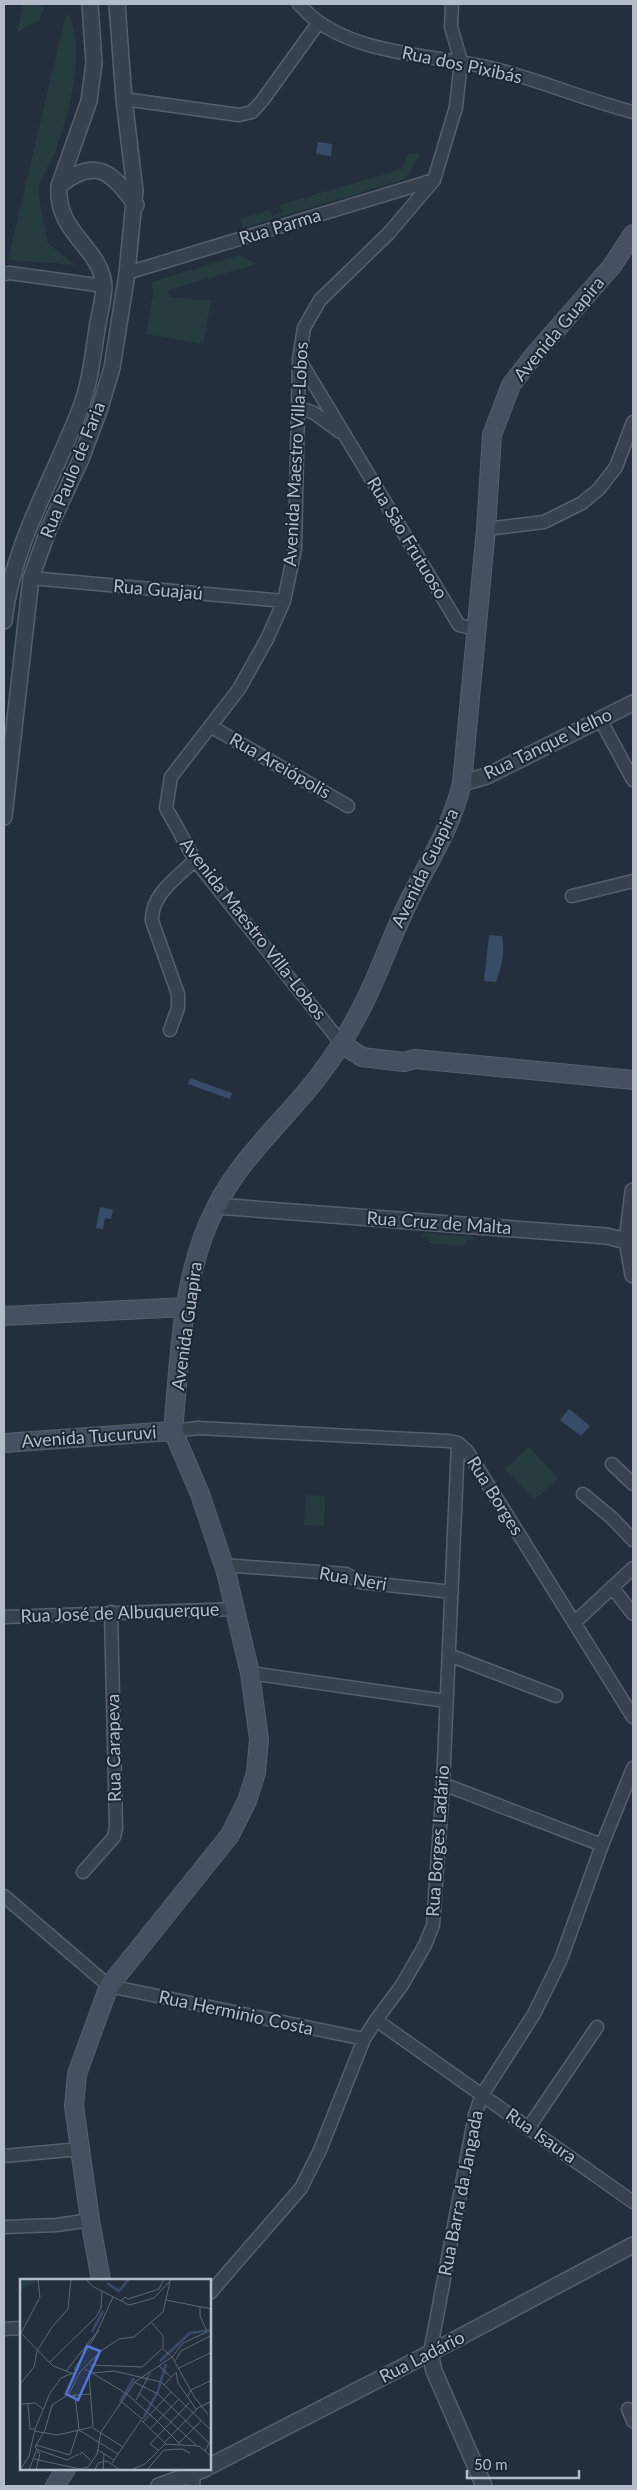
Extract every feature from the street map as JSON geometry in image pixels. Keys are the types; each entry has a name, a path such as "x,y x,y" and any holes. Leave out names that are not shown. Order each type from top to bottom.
{"main road":[{"name":"Avenida Guapira","path":"173,1431 186,1307 201,1241 216,1206 239,1170 317,1078 342,1044 365,1002 413,893 446,834 462,783 475,629 486,529 492,435 511,385 535,354 612,266 633,234"},
{"path":"342,1044 365,1045 406,1052 415,1058 633,1079"},
{"path":"4,1316 186,1307"},
{"path":"101,2279 90,2220 74,2106 77,2074 109,1986 230,1835 247,1801 256,1773 259,1739 250,1673 224,1565 200,1494 173,1431"},
{"name":"Avenida Tucuruvi","path":"4,1443 173,1431"},
{"path":"55,2486 65,2470"}],"street":[{"path":"4,274 10,273 104,286 92,256 65,221 58,198 59,186 89,102 94,63 90,4"},
{"name":"Rua Paulo de Faria","path":"4,817 31,578 49,528 81,459 100,408 112,368 127,273 136,206 124,100 117,4"},
{"name":"Rua dos Pixibás","path":"299,4 319,22 335,32 398,52 461,61 496,69 633,112"},
{"name":"Avenida Maestro Villa-Lobos","path":"342,1044 195,860 166,808 167,792 171,777 212,727 239,689 267,639 284,601 295,549 299,359 304,328 320,300 389,233 434,180 456,107 461,61 451,27 452,4"},
{"path":"124,100 239,115 252,112 319,22"},
{"path":"59,186 74,174 85,170 103,171 123,188 136,206"},
{"name":"Rua Parma","path":"127,273 434,180"},
{"name":"Rua Paulo de Faria","path":"4,621 12,576 22,546 82,406 91,370 104,286"},
{"name":"Rua São Frutuoso","path":"299,359 459,626 475,629"},
{"name":"Rua São Frutuoso","path":"298,407 314,413 346,437"},
{"path":"486,529 544,522 582,503 599,489 616,466 633,422"},
{"name":"Rua Guajaú","path":"31,578 284,601"},
{"name":"Rua Tanque Velho","path":"462,783 487,776 633,703"},
{"path":"600,719 633,780"},
{"name":"Rua Areiópolis","path":"212,727 348,806"},
{"path":"170,1030 178,1008 178,994 152,921 152,910 155,899 195,860"},
{"path":"572,896 633,881"},
{"path":"633,1191 630,1242 633,1275"},
{"name":"Rua Cruz de Malta","path":"216,1206 606,1236 630,1242"},
{"name":"Rua Borges","path":"173,1431 198,1428 402,1438 458,1443 467,1451 633,1717"},
{"name":"Rua Borges Ladário","path":"211,2292 301,2188 320,2150 364,2039 402,1985 425,1945 433,1925 443,1784 458,1443"},
{"path":"612,1464 633,1484"},
{"path":"583,1494 612,1518 633,1540"},
{"name":"Rua Neri","path":"224,1565 346,1574 360,1582 452,1592"},
{"path":"574,1623 633,1568"},
{"path":"612,1587 633,1614"},
{"name":"Rua José de Albuquerque","path":"4,1617 236,1609"},
{"name":"Rua Carapeva","path":"83,1872 114,1837 116,1828 111,1612"},
{"path":"449,1655 556,1696"},
{"path":"250,1673 446,1701"},
{"name":"Rua Barra da Jangada","path":"430,2353 475,2116 482,2095 534,2014 561,1959 633,1768"},
{"path":"443,1784 602,1846"},
{"path":"4,1896 109,1986"},
{"name":"Rua Herminio Costa","path":"109,1986 364,2039"},
{"name":"Rua Isaura","path":"376,2020 633,2202"},
{"path":"529,2127 597,2028"},
{"path":"4,2156 80,2149"},
{"path":"4,2227 90,2220"},
{"name":"Rua Ladário","path":"211,2465 430,2353 633,2245"},
{"path":"4,2329 20,2328"},
{"path":"430,2353 434,2371 484,2486"},
{"path":"159,2486 197,2476"}],"green space":[{"path":"23,4 44,4 40,19 17,33"},
{"path":"68,14 76,44 76,62 71,99 62,134 41,181 39,191 48,243 75,265 8,260 63,26"},
{"path":"408,154 420,154 406,179 243,228 240,219 270,210 272,216 282,212 280,205 402,169"},
{"path":"240,255 257,264 168,290 170,297 211,301 203,344 146,334 153,294 152,282"},
{"path":"422,1233 474,1237 474,1240 467,1240 464,1246 429,1243 429,1237 422,1237"},
{"path":"529,1447 558,1478 534,1500 505,1469"},
{"path":"306,1495 325,1496 324,1526 304,1525"}],"water":[{"path":"318,142 332,144 331,156 316,154"},
{"path":"489,935 502,936 502,959 496,982 484,981"},
{"path":"190,1078 232,1093 230,1099 188,1084"},
{"path":"100,1207 113,1210 111,1219 105,1218 103,1229 96,1228"},
{"path":"569,1409 590,1426 581,1436 560,1420"}]}
